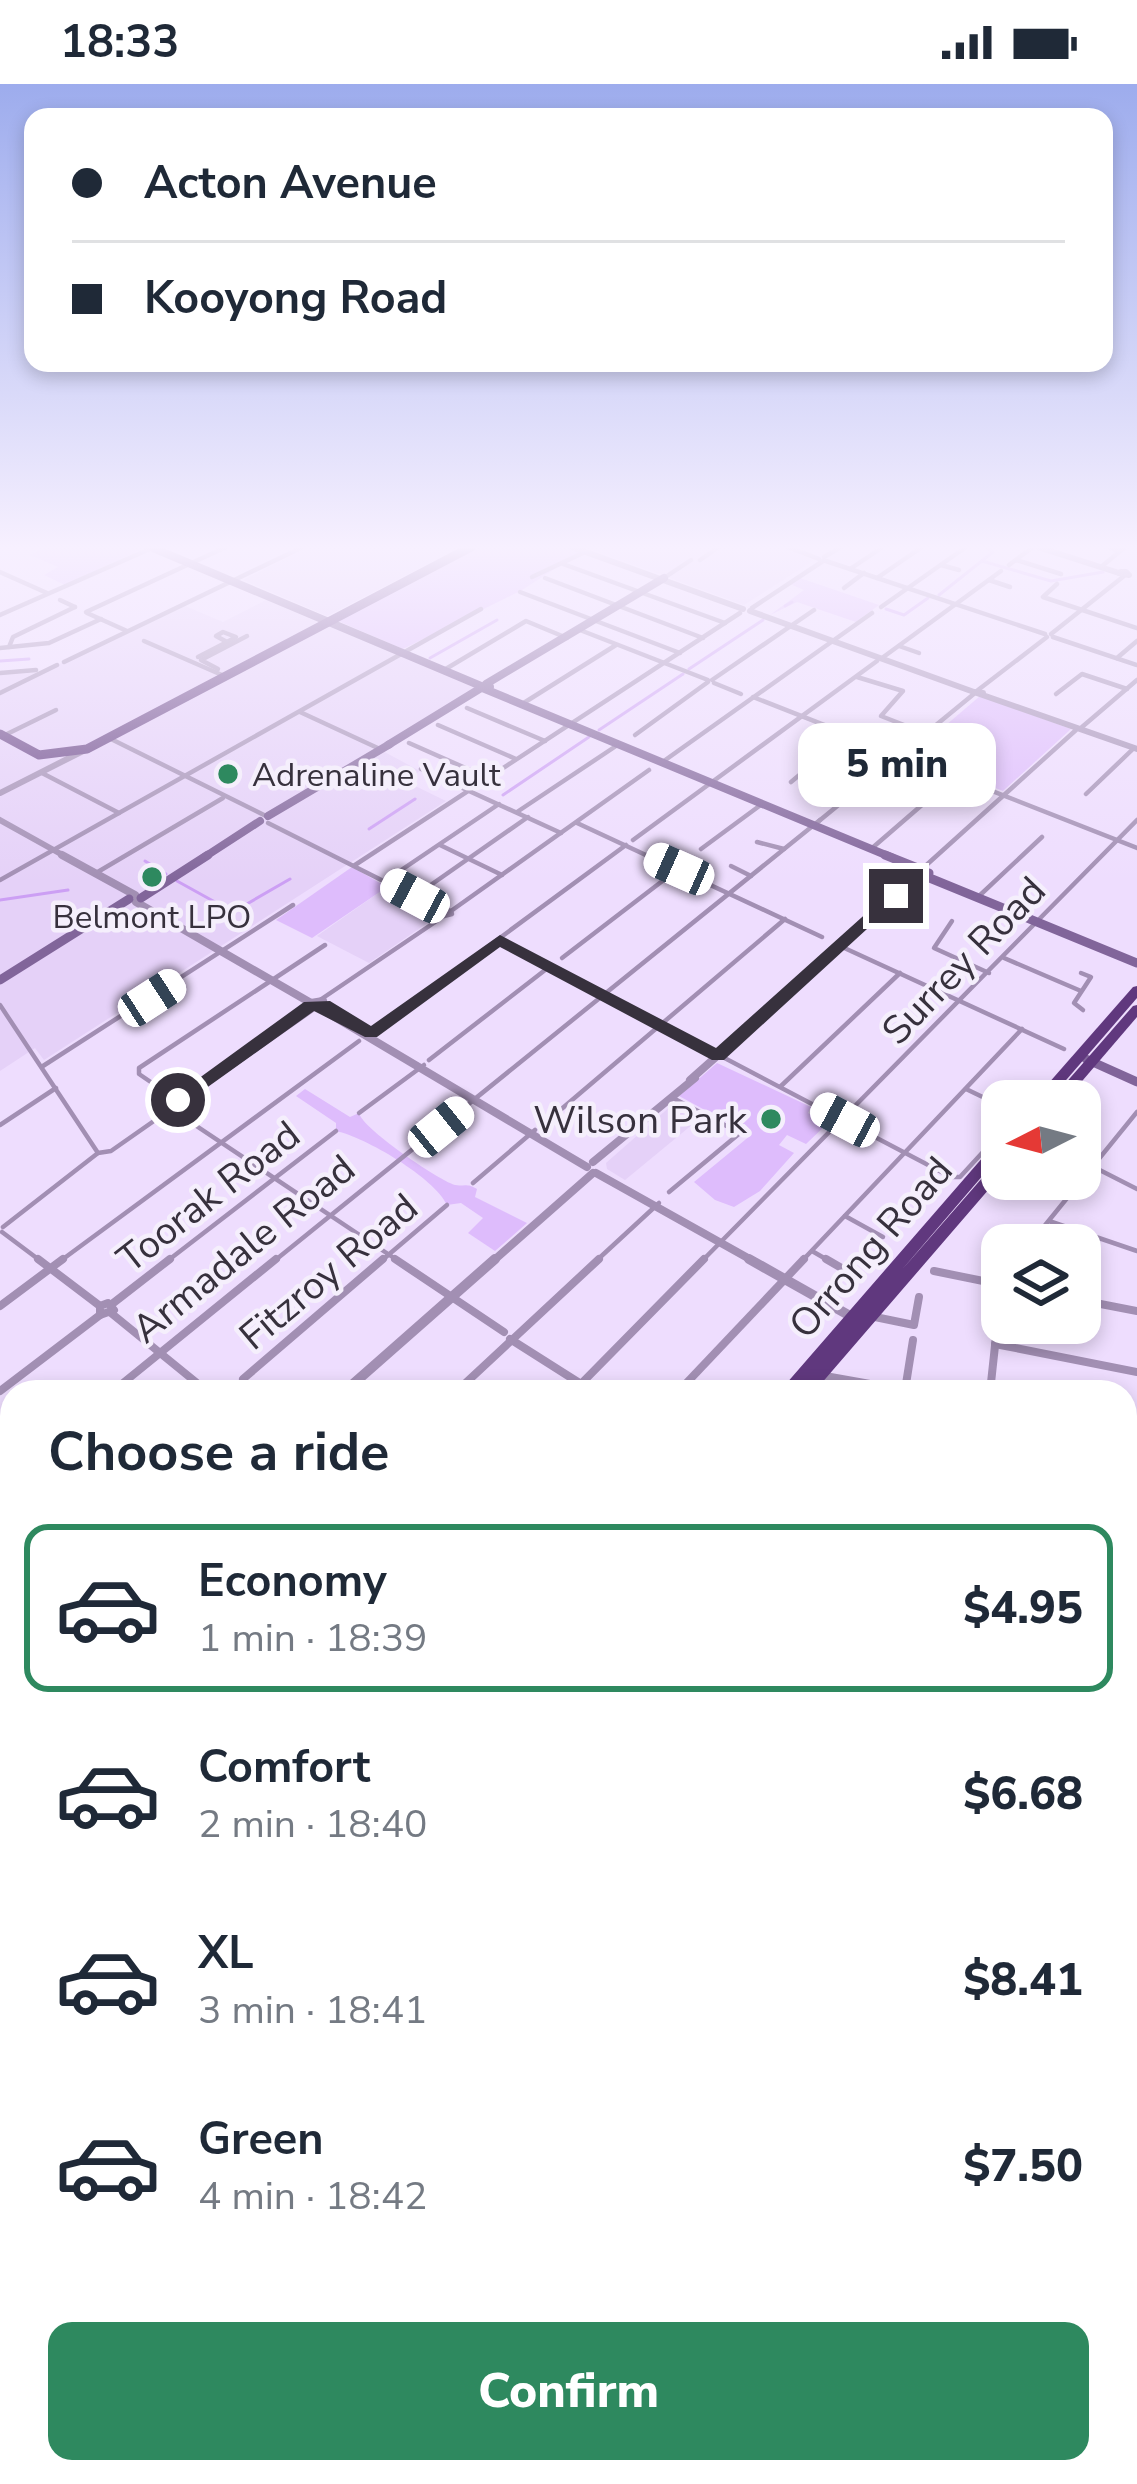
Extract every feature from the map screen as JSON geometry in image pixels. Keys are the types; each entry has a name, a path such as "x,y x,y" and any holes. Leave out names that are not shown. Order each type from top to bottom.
{"highway":[{"path":"1059,1080 1137,990"},
{"path":"1076,1080 1137,1009"},
{"name":"Orrong Road","path":"814,1380 981,1165"},
{"name":"Orrong Road","path":"798,1380 835,1340 885,1300 981,1189"}],"main road":[{"path":"30,751 86,749 252,659"},
{"path":"421,659 1137,964"},
{"path":"0,980 532,659"},
{"path":"2,735 49,763 44,772"},
{"path":"66,753 107,740"},
{"path":"1074,1063 1092,1062 1137,1082"}],"street":[{"path":"0,693 71,659"},
{"path":"0,880 394,659"},
{"path":"445,669 462,659"},
{"path":"523,703 594,659"},
{"path":"654,659 741,694"},
{"path":"355,865 670,659"},
{"path":"635,735 743,659"},
{"path":"662,762 808,659"},
{"path":"0,1306 881,659 1135,749 1086,794"},
{"name":"Armadale Road","path":"127,1380 1019,659"},
{"path":"196,660 222,674"},
{"path":"0,673 36,670"},
{"path":"1056,694 1082,674 1127,689"},
{"path":"857,677 903,691 881,716 928,734"},
{"path":"357,1380 1137,680"},
{"path":"753,698 1137,848"},
{"path":"467,708 545,741"},
{"path":"2,735 56,710"},
{"path":"300,712 384,748"},
{"path":"438,725 516,759"},
{"path":"791,782 847,735"},
{"path":"107,740 446,912"},
{"path":"409,742 488,778"},
{"path":"517,812 619,744"},
{"path":"0,793 86,749"},
{"path":"44,772 66,753"},
{"path":"421,769 561,833"},
{"path":"193,1380 112,1309 100,1311 1,1230 98,1152 179,1101 649,770"},
{"path":"44,772 119,813"},
{"path":"93,874 223,798"},
{"path":"869,850 930,798"},
{"path":"386,881 500,804"},
{"path":"701,849 762,805"},
{"path":"415,896 528,817"},
{"path":"0,820 318,1004 366,1037 425,1064 784,1279 867,1318 915,1323 919,1298"},
{"name":"Surrey Road","path":"585,1380 1137,820"},
{"path":"577,823 630,843 822,937"},
{"path":"979,897 1042,837"},
{"path":"757,842 784,850"},
{"path":"440,844 502,875"},
{"path":"731,866 751,876"},
{"path":"562,958 679,869"},
{"path":"43,1066 293,905"},
{"path":"545,1123 785,919"},
{"path":"952,921 932,946 989,973"},
{"path":"500,940 957,1178 981,1157"},
{"path":"179,1101 139,1074 139,1068 325,945"},
{"path":"840,946 1064,1049"},
{"path":"1004,958 1081,991"},
{"path":"358,1113 549,967"},
{"path":"781,1086 899,973"},
{"path":"1081,973 1092,976 1074,1003 1083,1010"},
{"path":"0,1005 98,1152"},
{"path":"689,1380 1022,1030"},
{"path":"0,1125 56,1088"},
{"path":"966,1089 981,1096"},
{"path":"669,1192 740,1133 671,1097"},
{"path":"98,1152 112,1151 179,1101"},
{"path":"171,1109 575,1380"},
{"path":"1101,1155 1137,1112"},
{"path":"1124,1128 1137,1134"},
{"name":"Toorak Road","path":"112,1309 336,1131"},
{"path":"473,1183 534,1131"},
{"path":"1101,1171 1137,1189"},
{"path":"1046,1224 1065,1200"},
{"path":"467,1380 507,1335 657,1204"},
{"name":"Fitzroy Road","path":"243,1379 447,1205"},
{"path":"845,1216 883,1237"},
{"path":"1048,1221 1137,1250"},
{"path":"812,1250 850,1273"},
{"path":"934,1271 981,1279"},
{"path":"784,1279 867,1318"},
{"path":"1101,1304 1137,1311"},
{"name":"Toorak Road","path":"14,1380 100,1311"},
{"path":"908,1380 913,1340"},
{"path":"991,1380 995,1344 1137,1372"},
{"path":"832,1361 835,1370 850,1378"},
{"path":"818,1376 860,1380"}],"shaded area":[{"path":"70,659 414,659 480,687 379,749 420,771 405,781 446,801 44,1060 35,1048 0,1071 0,674 42,672"},
{"path":"980,696 1071,729 1003,791 911,755"},
{"path":"352,867 387,887 312,938 276,920"},
{"path":"387,887 442,913 369,963 317,936"},
{"path":"717,1063 811,1107 808,1113 828,1123 806,1144 787,1135 779,1145 794,1153 760,1191 734,1207 715,1200 694,1182 751,1135 679,1096"},
{"path":"305,1089 350,1117 359,1113 372,1130 414,1162 454,1185 477,1189 475,1197 527,1223 495,1251 468,1233 483,1218 461,1203 447,1205 429,1183 398,1160 336,1131 336,1123 296,1096"},
{"path":"672,1105 699,1119 625,1180 607,1169 606,1163"}],"waterway":[{"path":"0,661 29,659"},
{"path":"689,669 704,659"},
{"path":"599,730 683,674"},
{"path":"503,795 589,737"},
{"path":"369,829 415,799"},
{"path":"145,861 166,874"},
{"path":"177,881 233,912 290,879"},
{"path":"0,900 68,890"}],"place":[{"name":"Adrenaline Vault","path":"228,774"},
{"name":"Belmont LPO","path":"152,877"},
{"name":"Wilson Park","path":"771,1119"}],"route":[{"path":"178,1100 310,1006 324,1005 371,1034 500,940 718,1056 896,896"}]}
